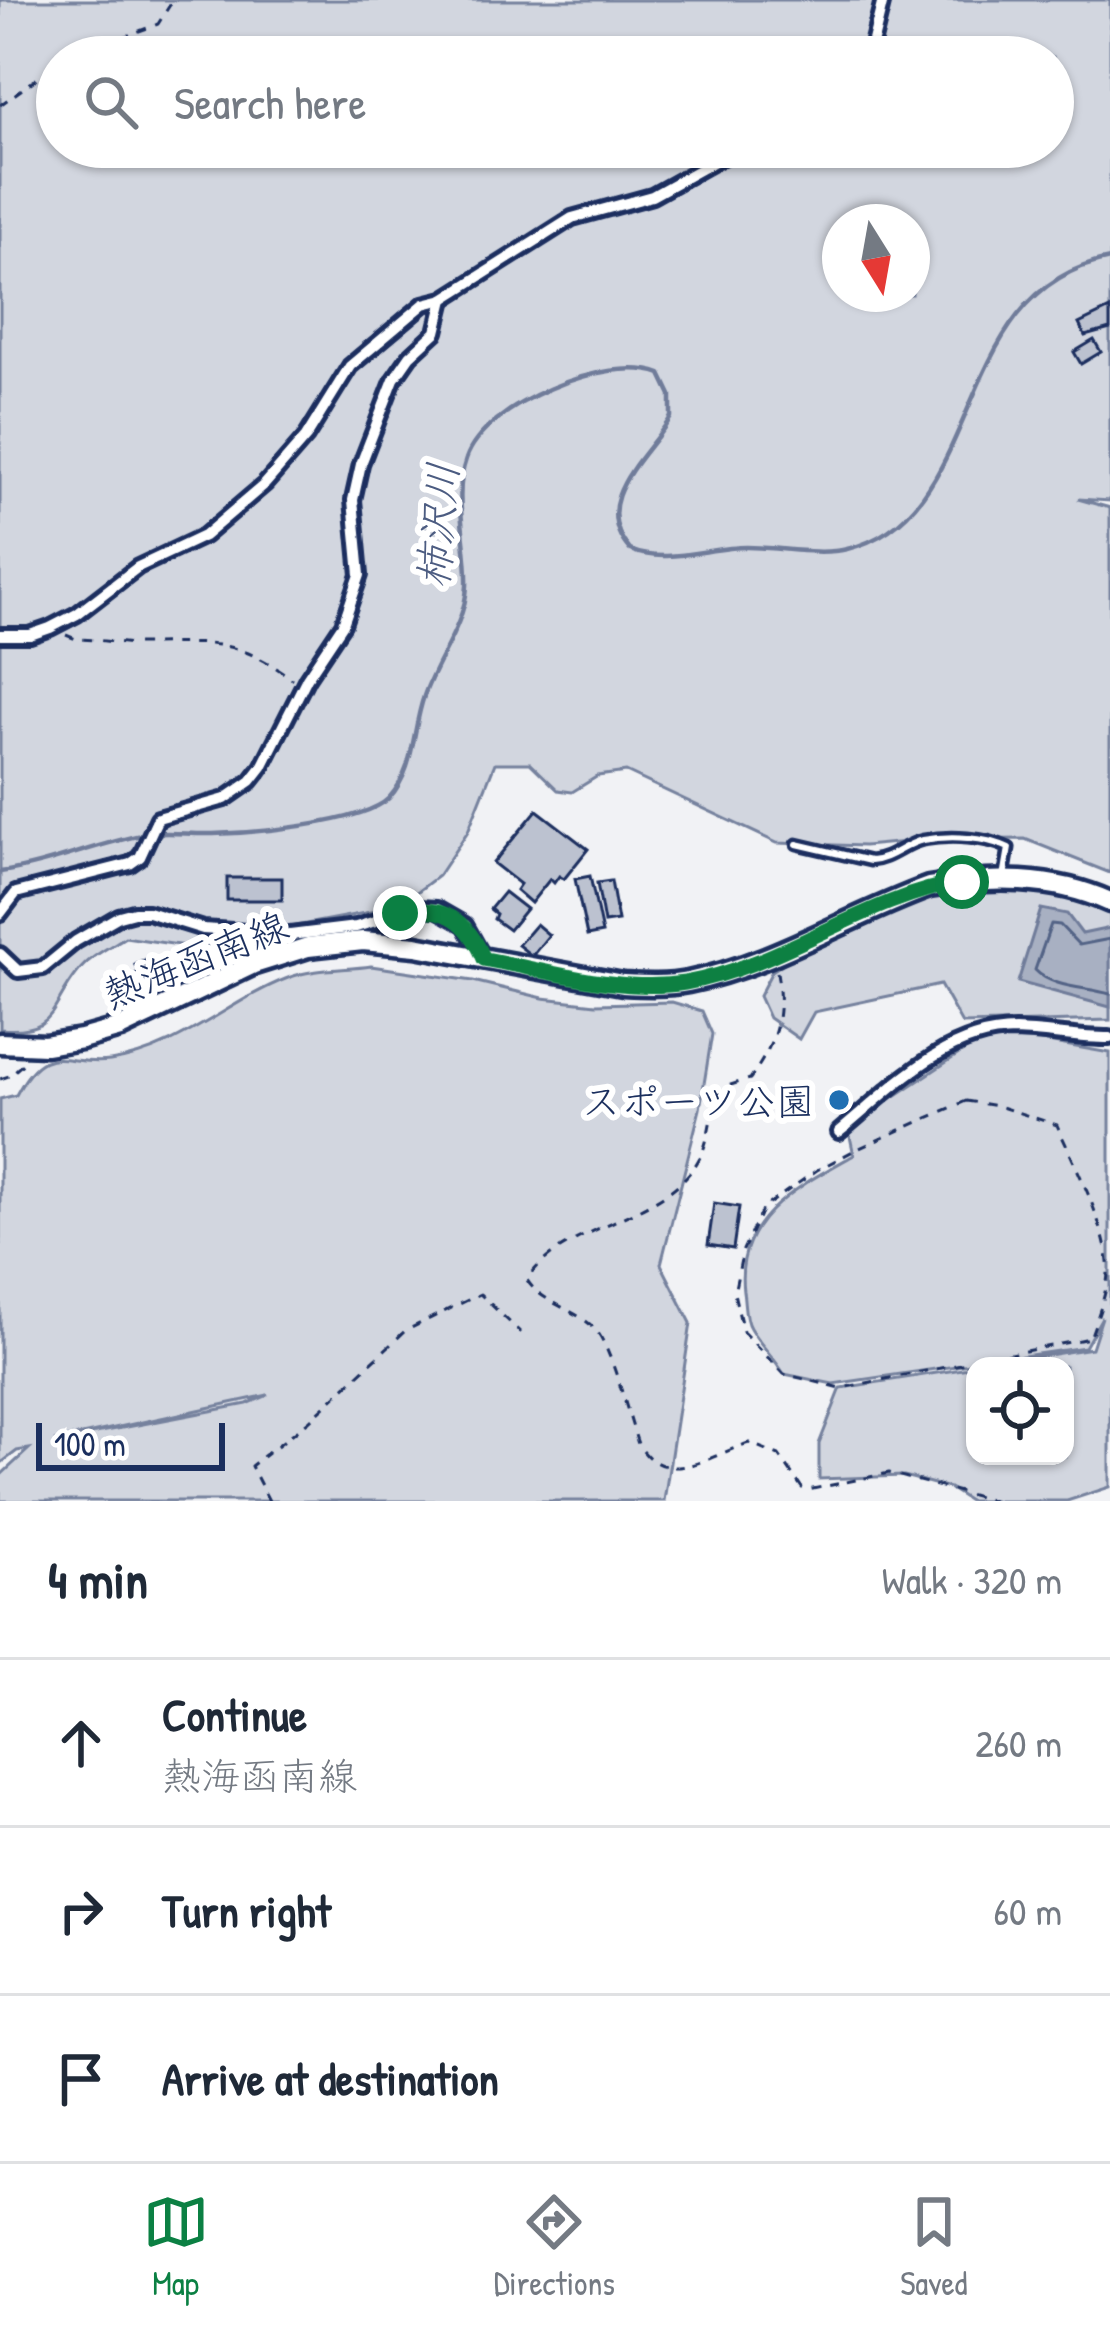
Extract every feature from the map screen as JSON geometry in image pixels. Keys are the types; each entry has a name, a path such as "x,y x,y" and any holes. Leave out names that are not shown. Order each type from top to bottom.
{"main road":[{"name":"熱海函南線","path":"0,1043 45,1045 120,1028 254,964 308,947 363,940 623,984 653,985 686,982 775,952 929,887 1030,880 1070,887 1110,902"}],"street":[{"path":"874,36 883,0"},
{"path":"0,635 30,635 50,628 77,614 138,567 204,536 224,521 265,484 306,436 350,366 424,304 444,299 562,224 600,208 652,196 702,168"},
{"path":"0,914 16,893 130,864 140,857 158,818 225,799 262,767 343,624 360,574 353,500 361,464 380,407 399,370 436,332 444,299"},
{"path":"0,954 18,970 43,968 76,941 134,912 203,929 290,935 356,927 418,908 450,914 476,940 484,959"},
{"path":"838,1132 959,1041 1014,1031 1110,1038"}],"lane":[{"path":"797,844 870,861 921,840 991,839 1009,848 1003,881"}],"path":[{"path":"126,36 158,24 173,0"},
{"path":"0,105 36,79"},
{"path":"50,628 76,639 214,642 273,664 303,688"},
{"path":"775,952 781,995 777,1034 750,1079 724,1087 714,1100 708,1146 683,1180 620,1221 545,1260 532,1271 529,1286 579,1315 599,1333 638,1444 656,1464 682,1468 749,1443 779,1455 808,1490 889,1472 993,1501"},
{"path":"0,1078 9,1076 45,1045"},
{"path":"966,1101 1057,1125 1088,1194 1108,1263 1103,1300 1090,1338 841,1388 784,1374 743,1331 734,1293 743,1250 763,1208 817,1170 966,1101"},
{"path":"269,1501 251,1466 309,1421 405,1331 480,1294 521,1334"}],"shaded area":[{"path":"0,0 1110,0 1110,501 1078,499 1110,508 1110,873 1025,839 864,846 777,843 626,772 598,776 572,792 558,790 530,763 495,763 468,831 438,876 397,907 192,947 125,937 83,967 50,1016 32,1027 0,1029"},
{"path":"1018,890 1076,900 1110,913 1110,1020 962,1024 940,985 814,1012 799,1039 769,1018 759,996 772,971 811,945 943,892"},
{"path":"371,966 473,981 543,998 596,1004 672,1002 702,1011 712,1034 700,1109 661,1264 691,1323 664,1501 0,1501 0,1476 29,1449 17,1451 0,1464 0,1099 16,1095 27,1077 47,1060 94,1062 135,1056 288,978","holes":["268,1395 247,1404 54,1441"]},
{"path":"1008,1035 1110,1053 1110,1487 1067,1501 969,1501 949,1488 904,1476 819,1479 819,1444 841,1388 966,1368 966,1465 1074,1465 1074,1357 1036,1357 1092,1348 1102,1317 1085,1347 1017,1357 966,1357 966,1364 833,1384 784,1374 750,1328 745,1311 743,1265 749,1243 774,1207 854,1155 848,1127 971,1046"}],"water":[{"path":"1041,909 1067,914 1082,934 1110,928 1110,1007 1018,982"}],"building":[{"path":"1110,309 1110,329 1085,336 1079,324"},
{"path":"1094,340 1101,352 1081,364 1074,352"},
{"path":"537,810 588,849 564,879 559,876 554,883 550,879 531,903 516,890 520,884 493,863"},
{"path":"590,876 602,933 587,936 575,879"},
{"path":"227,878 282,878 282,900 227,900"},
{"path":"611,881 618,921 604,923 597,883"},
{"path":"504,892 526,909 509,930 494,919 496,914 490,909"},
{"path":"536,924 549,935 532,956 518,945"},
{"path":"152,956 168,988 150,997 146,988 124,999 116,983 139,972 135,965"},
{"path":"714,1203 739,1207 733,1249 708,1245"}],"waterway":[{"name":"柿沢川","path":"0,872 150,834 230,833 332,821 389,798 404,775 424,696 465,600 461,490 466,459 477,439 522,403 581,377 638,369 661,374 671,395 671,417 618,496 615,514 630,550 673,556 747,547 847,549 892,528 925,494 993,355 1020,312 1058,279 1110,259"}],"place":[{"name":"スポーツ公園","path":"839,1100"}],"route":[{"path":"400,913 418,908 450,914 476,940 484,959 653,985 728,971 885,903 929,887 962,882"}]}
